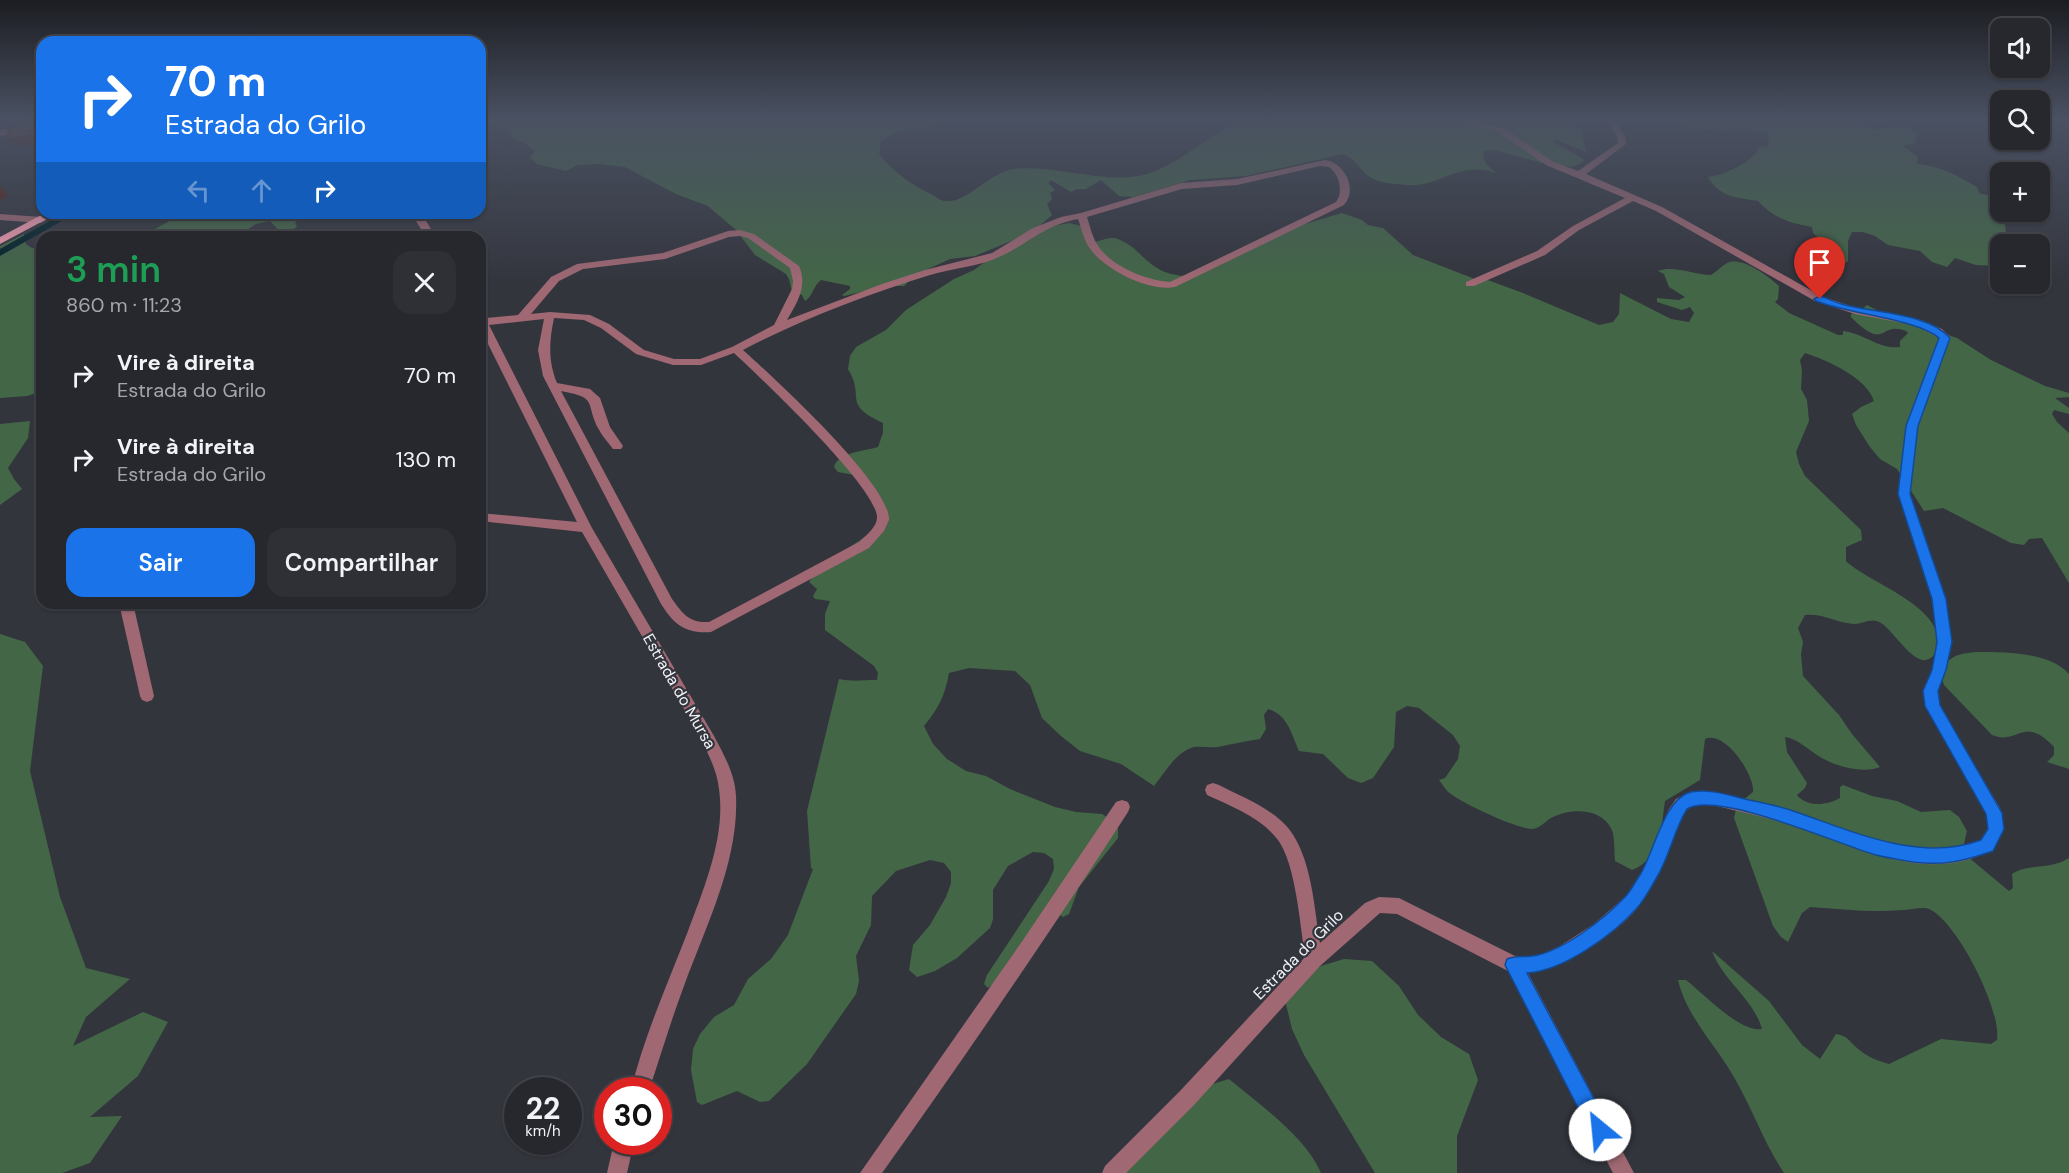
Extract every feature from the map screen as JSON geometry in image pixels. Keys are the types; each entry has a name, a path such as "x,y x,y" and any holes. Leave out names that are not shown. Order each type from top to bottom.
{"main road":[{"path":"0,241 41,220"}],"street":[{"path":"486,320 550,315 586,317 598,322 640,352 673,362 701,362 736,349 778,327 909,278 996,255 1036,230 1064,219 1082,216 1181,186 1237,182 1268,175"},
{"path":"1082,216 1089,239 1096,251 1144,280 1158,285 1171,285 1334,208 1343,201 1341,175"},
{"path":"1581,175 1678,219 1820,299 1838,306 1916,323 1935,329 1945,338 1912,426 1904,494 1939,599 1944,642 1939,670 1930,691 1932,706 1994,813 1996,829 1987,845 1963,854 1913,855 1876,847 1790,817 1732,803 1705,798 1690,799 1682,804 1675,814 1652,870 1632,902 1600,930 1566,952 1538,964 1514,965 1624,1173"},
{"path":"1470,284 1541,254 1576,228 1632,198"},
{"path":"0,217 41,220"},
{"path":"523,316 555,279 581,266 665,256 713,237 740,233 751,236 794,266 798,273 800,283 778,327"},
{"path":"550,315 542,350 544,368 667,602 682,624 696,629 711,627 864,545 880,528 883,514 872,490 778,387 736,349"},
{"name":"Estrada do Mursa","path":"486,330 586,528 705,733 718,759 728,796 724,841 707,898 665,1011 644,1077"},
{"path":"553,386 586,392 596,401 604,428 617,446"},
{"path":"486,518 586,528"},
{"path":"127,609 147,696"},
{"path":"1213,790 1263,817 1284,835 1297,865 1314,960"},
{"path":"870,1173 1043,928 1122,807"},
{"name":"Estrada do Grilo","path":"1112,1173 1187,1098 1314,960 1371,909 1388,904 1399,906 1514,965"},
{"path":"617,1173 621,1155"}],"green space":[{"path":"640,175 899,175 940,200 953,201 962,198 998,175 1086,175 1118,178 1143,175 1251,175 1190,180 1133,197 1119,196 1101,180 1086,189 1071,192 1051,180 1048,183 1055,190 1050,193 1052,199 1047,204 1052,215 1036,229 1069,223 1081,226 1094,242 1109,238 1118,239 1127,243 1162,271 1185,276 1298,226 1342,213 1362,220 1368,225 1383,228 1413,255 1475,279 1485,279 1523,293 1599,325 1613,322 1619,314 1620,293 1671,319 1689,322 1694,313 1690,307 1682,310 1657,302 1657,298 1679,300 1685,297 1669,287 1664,274 1658,271 1671,269 1711,275 1727,263 1740,262 1762,272 1779,286 1778,299 1775,302 1789,313 1838,335 1843,335 1843,331 1850,332 1885,346 1900,347 1900,341 1908,333 1906,331 1891,329 1877,334 1871,333 1851,317 1851,314 1859,312 1867,305 1880,312 1957,338 1991,360 2045,386 2069,393 2069,397 2055,398 2069,408 2069,414 2054,410 2052,414 2069,433 2069,583 2042,538 2029,539 2024,545 2011,543 1943,508 1924,511 1897,469 1880,459 1856,425 1852,414 1874,401 1870,393 1845,371 1805,353 1800,360 1801,389 1807,400 1809,421 1796,452 1799,464 1805,476 1861,530 1862,540 1846,547 1846,561 1919,609 1931,621 1937,634 1934,654 1931,658 1923,660 1911,653 1877,621 1854,624 1818,615 1805,615 1798,628 1803,642 1801,654 1803,676 1839,715 1880,767 1865,770 1839,765 1785,737 1787,752 1807,783 1797,795 1801,799 1817,804 1829,803 1840,798 1840,787 1843,785 1872,796 1897,801 1921,812 1950,810 1959,817 1967,831 1962,852 2009,891 2013,888 2012,874 2055,864 2069,858 2069,1173 1784,1173 1735,1079 1695,1019 1682,994 1678,980 1686,980 1733,1019 1753,1029 1762,1029 1752,1008 1723,971 1712,951 1769,1001 1802,1045 1820,1059 1836,1034 1846,1037 1868,1056 1889,1064 1941,1039 1991,1044 1997,1040 1997,1027 1985,989 1964,948 1952,930 1929,909 1868,911 1810,907 1802,913 1788,942 1781,937 1773,926 1734,818 1737,805 1753,792 1752,784 1744,765 1730,747 1721,741 1713,738 1705,739 1700,780 1665,801 1658,842 1649,858 1632,870 1615,861 1612,830 1607,822 1593,813 1567,812 1531,829 1490,815 1449,793 1439,780 1445,778 1458,759 1460,746 1453,735 1419,708 1407,706 1396,712 1394,747 1373,778 1361,783 1348,778 1323,754 1299,751 1284,720 1268,709 1264,715 1266,729 1260,739 1218,747 1188,749 1172,763 1154,786 1121,764 1080,751 1061,736 1042,718 1030,685 1015,671 969,668 949,673 940,702 924,726 933,744 947,759 966,771 986,776 1010,789 1055,807 1076,812 1102,814 1118,824 1118,838 1079,887 1069,914 1063,917 1052,910 1007,973 988,988 984,984 987,975 1049,881 1054,869 1053,859 1044,853 1033,852 1008,866 993,890 993,919 990,928 957,958 935,971 917,977 909,970 913,945 930,925 946,897 951,883 951,872 944,863 930,860 896,871 872,896 871,925 856,956 859,981 856,994 807,1064 769,1101 760,1102 737,1091 702,1105 697,1102 691,1070 693,1049 700,1034 714,1017 734,1005 748,979 771,959 788,935 813,869 811,868 807,811 839,679 877,680 878,673 874,666 825,630 825,614 830,601 815,599 813,596 817,589 809,582 823,564 876,530 885,514 854,475 838,472 834,467 846,455 878,447 883,433 883,423 870,416 858,405 853,379 848,369 850,356 856,347 886,330 906,310 954,279 974,270 1016,239 975,256 950,259 915,275 904,286 886,286 844,296 842,295 850,289 850,286 821,280 805,301 802,295 792,292 786,274 755,255 736,230 708,206 676,194"},
{"path":"1367,175 1452,175 1418,185 1386,183"},
{"path":"1719,175 1953,175 1977,187 1979,193 1990,196 1990,222 2005,222 2006,234 1990,234 1990,266 1976,265 1955,258 1947,267 1932,262 1920,251 1888,245 1875,236 1863,232 1852,232 1848,241 1848,261 1837,269 1819,261 1817,254 1832,251 1813,233 1812,227 1782,219 1758,201 1723,193 1708,177"},
{"path":"173,219 300,219 295,223 297,227 290,231 279,231 270,221 256,224 245,231 151,231"},
{"path":"24,234 26,244 36,248 36,393 27,396 0,398 0,246"},
{"path":"30,421 28,438 8,468 22,489 0,505 0,424"},
{"path":"0,634 25,642 43,666 30,771 60,897 86,968 130,979 86,1017 73,1046 143,1012 168,1022 138,1076 90,1117 122,1116 90,1163 62,1173 0,1173"},
{"path":"1977,652 2013,653 2039,657 2061,667 2069,674 2069,769 2047,762 2054,755 2054,747 2044,737 2035,733 2021,733 2008,737 1992,735 1944,685 1940,673 1947,662 1959,655"},
{"path":"1344,959 1372,961 1399,986 1418,1015 1441,1037 1469,1054 1478,1080 1457,1136 1457,1173 1375,1173 1304,1055 1292,1029 1285,1000 1298,978 1321,966"},
{"path":"1229,1079 1293,1134 1305,1147 1321,1173 1111,1173 1206,1086"}],"waterway":[{"path":"39,231 60,219"},
{"path":"0,253 36,233"}],"route":[{"path":"1600,1130 1514,965 1538,964 1566,952 1600,930 1632,902 1652,870 1675,814 1682,804 1690,799 1705,798 1732,803 1790,817 1876,847 1913,855 1963,854 1987,845 1996,829 1994,813 1932,706 1930,691 1939,670 1944,642 1939,599 1904,494 1912,426 1945,338 1935,329 1916,323 1862,312 1820,299"}]}
